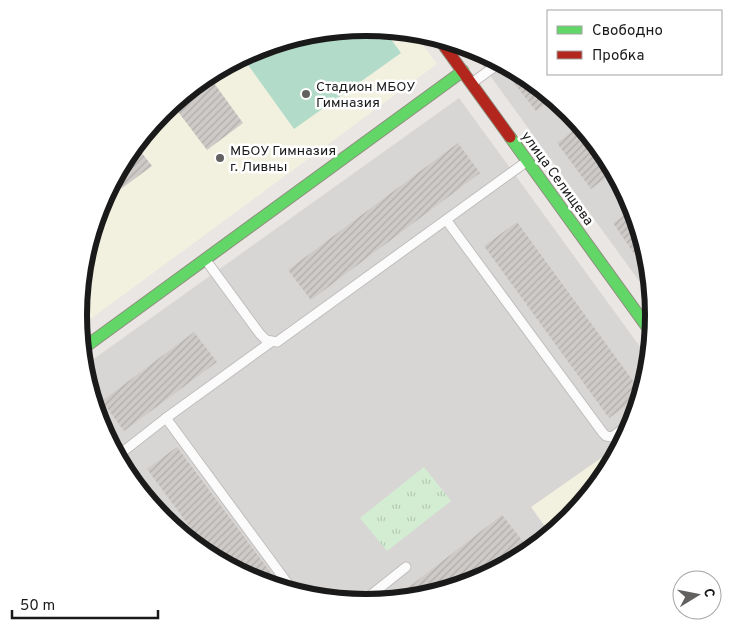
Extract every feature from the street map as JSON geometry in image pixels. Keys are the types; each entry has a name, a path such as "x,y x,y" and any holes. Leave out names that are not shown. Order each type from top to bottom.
{"street":[{"name":"улица Селищева","path":"446,48 645,323"},
{"path":"89,344 463,71"}],"lane":[{"path":"472,83 493,67"},
{"path":"123,451 271,342 278,342 284,338 528,161"},
{"path":"447,220 603,433 606,436 612,437 619,432"},
{"path":"205,259 260,334 271,342"},
{"path":"166,418 287,582"},
{"path":"373,594 406,567"}],"shaded area":[{"name":"МБОУ Гимназия г. Ливны","path":"366,36 421,42 437,64 87,321 88,297 93,261 108,208 134,160 145,145 182,105 196,94 211,83 259,57 294,46 330,39"},
{"path":"479,60 521,83 550,105 576,131 598,160 624,208 635,243 643,286"},
{"path":"459,98 642,350 630,405 624,422 607,454 532,507 546,528 521,547 473,573 420,588 366,594 312,588 259,573 211,547 182,525 145,485 116,438 102,405 92,360"},
{"path":"607,454 598,470 576,499 546,528 531,507"}],"green space":[{"name":"Стадион МБОУ Гимназия","path":"348,37 390,38 401,53 294,129 247,63 276,51 312,42"},
{"path":"424,467 451,501 387,551 360,518"}],"building":[{"path":"509,76 547,103 536,111"},
{"path":"213,82 243,123 207,150 177,110"},
{"path":"574,129 598,160 607,177 591,189 557,143"},
{"path":"458,143 480,173 311,300 288,270"},
{"path":"140,151 152,166 116,193"},
{"path":"626,214 639,261 613,223"},
{"path":"517,222 636,384 631,403 609,418 484,246"},
{"path":"194,332 217,362 124,431 102,401"},
{"path":"177,447 275,579 243,565 197,537 147,469"},
{"path":"502,515 525,544 473,573 438,584 404,591"}],"traffic: fast":[{"path":"89,344 463,71"},
{"path":"510,137 645,323"}],"traffic: jam":[{"path":"446,48 510,137"}],"place":[{"name":"Стадион МБОУ Гимназия","path":"306,94"},
{"name":"МБОУ Гимназия г. Ливны","path":"220,158"}]}
